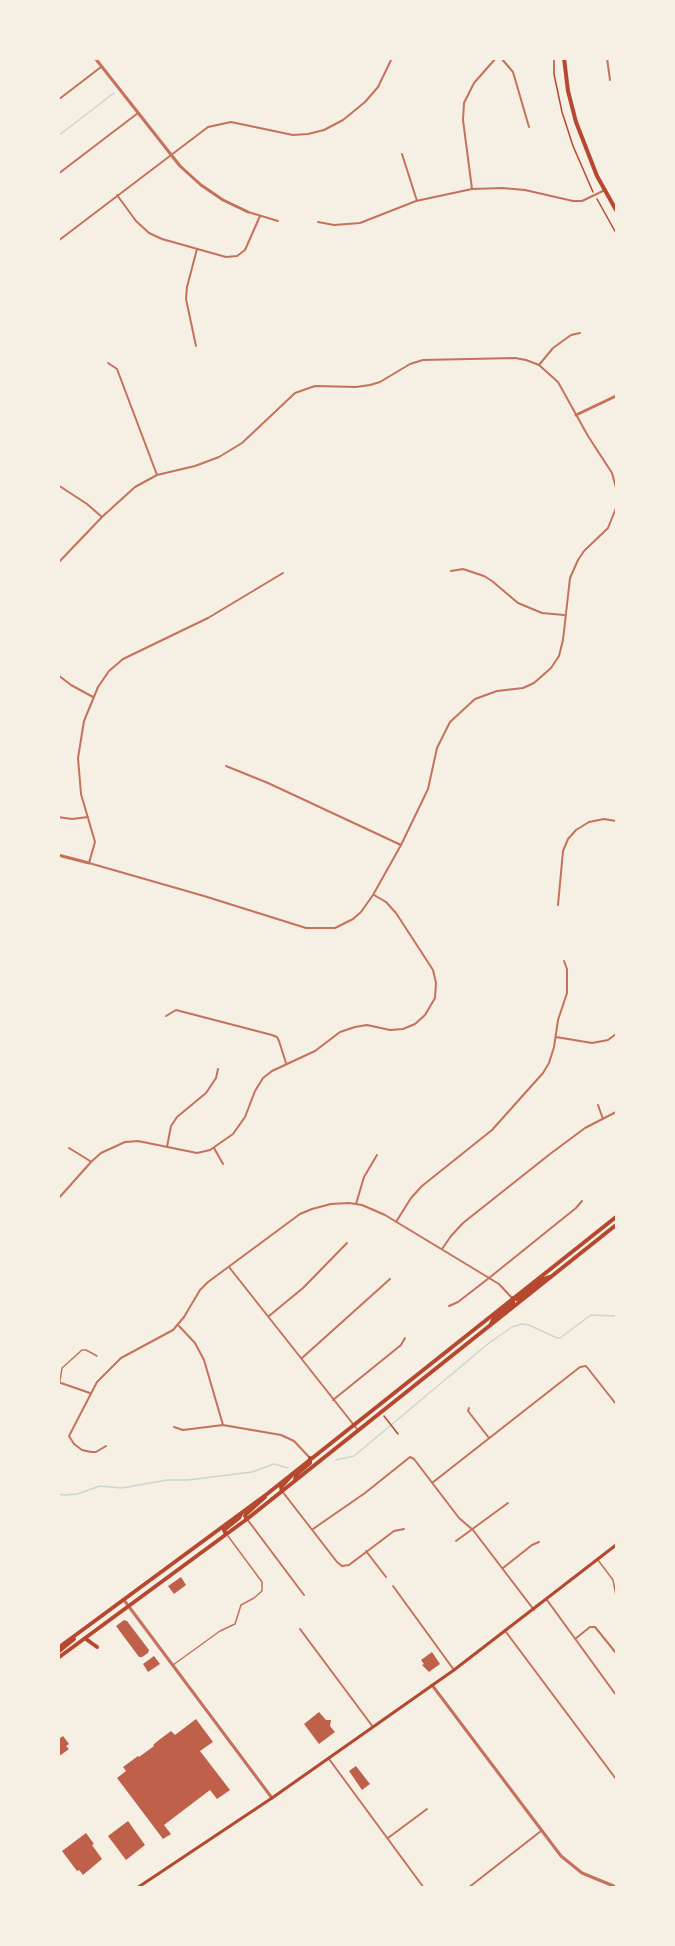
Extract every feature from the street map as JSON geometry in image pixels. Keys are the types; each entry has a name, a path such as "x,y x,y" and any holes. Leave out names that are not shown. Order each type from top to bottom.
{"main road":[{"path":"564,58 568,91 576,122 588,155 616,210"},
{"path":"58,1650 267,1494 616,1217"},
{"path":"58,1658 247,1519 616,1225"},
{"path":"513,1298 517,1299 541,1280 551,1277"},
{"path":"490,1325 494,1318 513,1303 513,1298"},
{"path":"295,1480 297,1474 311,1462 310,1458"},
{"path":"282,1491 281,1487 297,1469"},
{"path":"247,1519 245,1515 267,1494"},
{"path":"226,1534 224,1530 239,1518 241,1513"},
{"path":"137,1887 329,1759 454,1670 616,1545"},
{"path":"85,1639 97,1647"}],"street":[{"path":"95,58 170,155 201,185 223,200 248,212 279,221"},
{"path":"58,241 203,130 217,124 240,123 292,135 324,130 343,120 365,102 378,87 392,58"},
{"path":"472,189 462,120 464,104 474,83 499,58 513,72 529,127"},
{"path":"607,58 610,80"},
{"path":"58,100 102,67"},
{"path":"58,174 138,113"},
{"path":"402,154 417,201"},
{"path":"318,222 334,225 360,222 417,201 472,189 525,190 573,201 582,201 605,190"},
{"path":"117,195 136,221 149,233 162,239 226,257 237,256 248,246 260,216"},
{"path":"196,346 186,299 197,249"},
{"path":"539,365 553,348 571,335 580,333"},
{"path":"58,562 135,487 157,476 219,457 242,443 290,397 305,389 327,385 356,387 370,385 380,382 410,364 423,360 515,358 539,365 558,382 612,473 616,488"},
{"path":"108,363 117,369 157,476"},
{"path":"576,415 616,396"},
{"path":"58,485 87,504 102,518"},
{"path":"58,855 204,896 306,928 335,928 344,925 361,912 401,845 428,789 437,748 450,722 474,699 497,691 523,688 534,683 546,673 559,656 570,578 584,551 608,528 616,508"},
{"path":"451,571 463,569 484,576 518,603 542,612 564,615"},
{"path":"89,863 95,842 81,794 78,758 84,721 93,697 109,671 123,659 208,618 283,573"},
{"path":"58,675 71,686 93,697"},
{"path":"226,766 401,845"},
{"path":"58,817 88,818"},
{"path":"558,905 563,851 568,839 576,830 589,822 604,819 616,821"},
{"path":"616,880 616,905"},
{"path":"58,1199 101,1153 125,1142 138,1141 197,1153 214,1148 228,1138 245,1117 255,1091 263,1078 272,1071 315,1051 340,1032 367,1025 397,1030 415,1024 425,1015 435,998 436,983 433,970 396,913 390,906 373,895"},
{"path":"396,1222 411,1198 422,1186 492,1130 543,1073 549,1063 568,985 564,961"},
{"path":"166,1016 176,1010 277,1037 286,1064"},
{"path":"556,1037 592,1043 608,1040 616,1034"},
{"path":"167,1147 171,1126 177,1117 206,1093 216,1078 218,1069"},
{"path":"597,1105 603,1119"},
{"path":"442,1249 463,1223 567,1141 585,1128 616,1112"},
{"path":"69,1148 91,1162"},
{"path":"214,1148 223,1164"},
{"path":"356,1204 364,1177 377,1155"},
{"path":"449,1306 458,1302 489,1278 582,1201"},
{"path":"106,1446 96,1452 89,1452 74,1444 69,1436 97,1382 121,1358 165,1335 178,1325 200,1290 300,1214 331,1204 362,1205 396,1222 499,1284 513,1298"},
{"path":"269,1316 303,1288 346,1243"},
{"path":"229,1267 357,1430"},
{"path":"302,1358 390,1279"},
{"path":"178,1325 195,1343 204,1360 224,1425"},
{"path":"333,1400 401,1346 405,1338"},
{"path":"432,1483 580,1367 586,1366 616,1404"},
{"path":"59,1382 90,1393"},
{"path":"468,1408 468,1412 489,1438"},
{"path":"174,1428 183,1430 224,1425 281,1435 294,1441 310,1458"},
{"path":"313,1529 410,1457 459,1518 473,1530 534,1610"},
{"path":"282,1491 342,1566 349,1565 394,1531 404,1529"},
{"path":"456,1541 508,1503"},
{"path":"247,1519 303,1595"},
{"path":"503,1568 539,1542"},
{"path":"366,1551 386,1577"},
{"path":"393,1586 454,1670"},
{"path":"124,1600 272,1798"},
{"path":"547,1600 616,1695"},
{"path":"575,1639 590,1627 595,1627 616,1653"},
{"path":"300,1629 373,1727"},
{"path":"506,1632 616,1779"},
{"path":"432,1685 561,1856 573,1867 616,1887"},
{"path":"329,1759 424,1887"},
{"path":"388,1838 427,1809"},
{"path":"468,1887 541,1831"}],"lane":[{"path":"59,1382 62,1368 82,1350 97,1356"},
{"path":"172,1665 220,1631 235,1624 241,1605 262,1591 262,1582 226,1534"},
{"path":"598,1560 613,1580 616,1596"}],"path":[{"path":"554,58 554,74 562,112 573,146 595,196 616,232"},
{"path":"384,1416 398,1434"}],"building":[{"path":"181,1577 186,1585 174,1594 168,1586"},
{"path":"124,1620 149,1650 142,1657 139,1657 116,1626"},
{"path":"432,1652 440,1664 429,1672 422,1665 424,1664 421,1660"},
{"path":"154,1656 160,1664 148,1672 143,1664"},
{"path":"319,1712 326,1720 331,1720 330,1726 335,1732 319,1744 304,1724"},
{"path":"196,1719 213,1742 200,1751 230,1790 217,1799 210,1790 164,1825 171,1834 163,1839 117,1778 126,1771 123,1767 171,1731 175,1735"},
{"path":"58,1735 60,1738 63,1736 69,1744 66,1746 69,1749 58,1757"},
{"path":"356,1766 370,1784 362,1790 349,1771"},
{"path":"128,1821 145,1845 126,1860 108,1836"},
{"path":"86,1833 102,1859 83,1875 79,1870 77,1871 62,1851"}],"waterway":[{"path":"58,136 114,93"},
{"path":"336,1460 354,1456 489,1343 512,1327 522,1324 529,1325 560,1338 591,1315 616,1316"},
{"path":"58,1494 77,1494 100,1486 122,1488 167,1480 188,1480 252,1472 274,1464 288,1468"}]}
